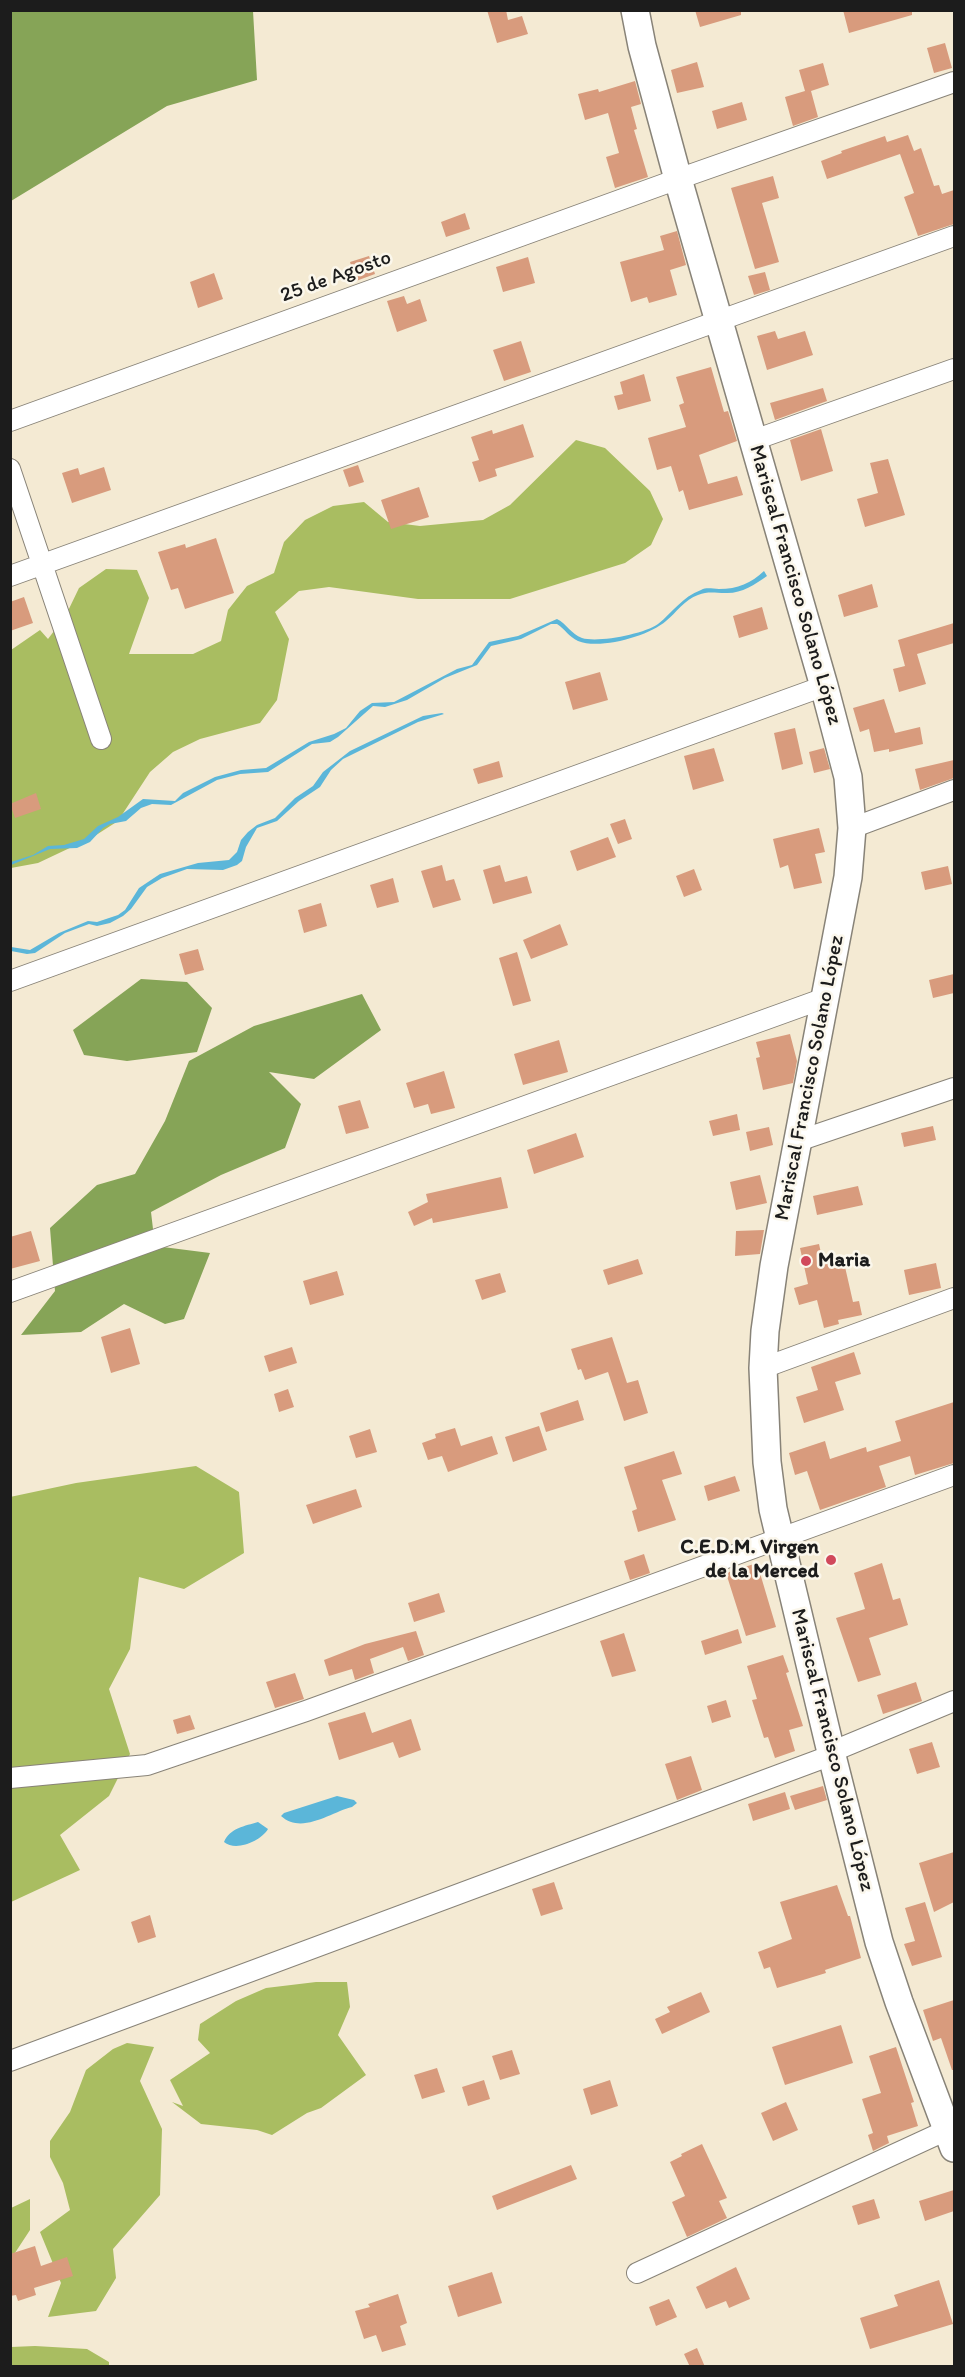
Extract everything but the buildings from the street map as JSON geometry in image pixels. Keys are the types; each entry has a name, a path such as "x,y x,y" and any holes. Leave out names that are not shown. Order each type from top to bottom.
{"main road":[{"name":"Mariscal Francisco Solano López","path":"635,10 642,46 678,179 720,320 848,777 852,828 848,876 769,1298 763,1368 767,1462 779,1537 884,1957 949,2124"}],"street":[{"name":"25 de Agosto","path":"10,421 678,179 954,82"},
{"path":"10,576 954,236"},
{"path":"754,440 954,369"},
{"path":"10,469 101,739"},
{"path":"10,981 824,686"},
{"path":"852,828 954,790"},
{"path":"10,1292 825,999"},
{"path":"798,1141 954,1088"},
{"path":"763,1368 954,1298"},
{"path":"10,1778 147,1765 306,1711 954,1475"},
{"path":"10,2061 832,1754 954,1701"},
{"path":"637,2273 949,2124"}],"green space":[{"path":"11,10 253,11 257,80 167,106 11,201"},
{"path":"576,440 605,448 650,491 663,519 651,545 625,563 510,599 418,599 329,587 299,591 275,612 289,639 277,700 260,723 200,739 173,752 150,772 118,821 93,837 38,863 11,868 11,650 40,630 48,639 66,615 79,588 106,569 137,570 149,598 129,654 193,654 221,641 228,610 247,586 274,573 284,542 305,520 333,506 364,502 388,522 420,526 483,520 510,505"},
{"path":"141,979 187,982 212,1008 197,1052 127,1061 84,1055 73,1030"},
{"path":"362,994 381,1030 314,1079 269,1072 301,1104 285,1148 221,1175 151,1212 155,1246 210,1253 184,1319 165,1324 124,1304 81,1332 21,1335 55,1291 50,1228 97,1185 135,1174 165,1121 189,1061 254,1026"},
{"path":"196,1466 239,1492 244,1553 184,1589 139,1577 130,1649 109,1689 130,1754 109,1796 60,1835 80,1870 11,1902 10,1497 76,1483"},
{"path":"316,1982 347,1982 350,2007 338,2035 366,2075 321,2108 307,2113 272,2135 257,2130 201,2124 172,2102 183,2106 170,2080 210,2053 198,2040 200,2024 236,2001 266,1988"},
{"path":"127,2043 154,2047 140,2081 162,2129 160,2195 113,2249 116,2278 96,2311 48,2317 61,2283 40,2232 70,2210 63,2183 50,2157 50,2141 70,2112 86,2070 113,2049"},
{"path":"30,2199 30,2230 11,2259 11,2208"},
{"path":"11,2347 87,2349 109,2362 109,2366 11,2366"}],"water":[{"path":"764,571 767,576 747,588 731,593 708,593 693,597 658,627 624,640 599,644 587,643 578,641 557,624 551,624 521,639 491,646 477,665 445,678 407,700 385,707 373,706 338,737 330,742 312,744 268,772 240,774 217,780 171,805 152,804 141,808 126,821 103,828 90,842 77,848 50,849 11,865 11,862 33,855 48,846 64,845 84,839 98,826 118,817 143,799 175,801 183,793 215,777 241,770 266,768 309,742 346,728 360,711 372,703 394,702 457,669 472,665 489,642 518,636 557,619 582,638 599,639 632,634 658,624 694,593 705,589 726,589 738,586 749,582"},
{"path":"444,714 418,722 343,759 331,770 320,787 299,801 277,821 257,828 246,847 242,861 237,865 223,870 187,869 162,878 147,887 123,916 110,923 97,926 89,924 65,933 35,953 11,951 11,947 30,950 59,933 88,921 97,922 118,915 125,910 139,888 160,874 198,863 229,860 237,852 241,840 248,832 257,825 275,818 295,798 313,786 323,772 350,751 423,716"},
{"path":"337,1796 354,1800 357,1803 352,1807 307,1823 289,1821 281,1816 284,1813"},
{"path":"258,1822 268,1829 260,1838 248,1844 235,1846 224,1842 234,1831"}],"place":[{"name":"Maria","path":"806,1261"},
{"name":"C.E.D.M. Virgen de la Merced","path":"831,1560"}]}
